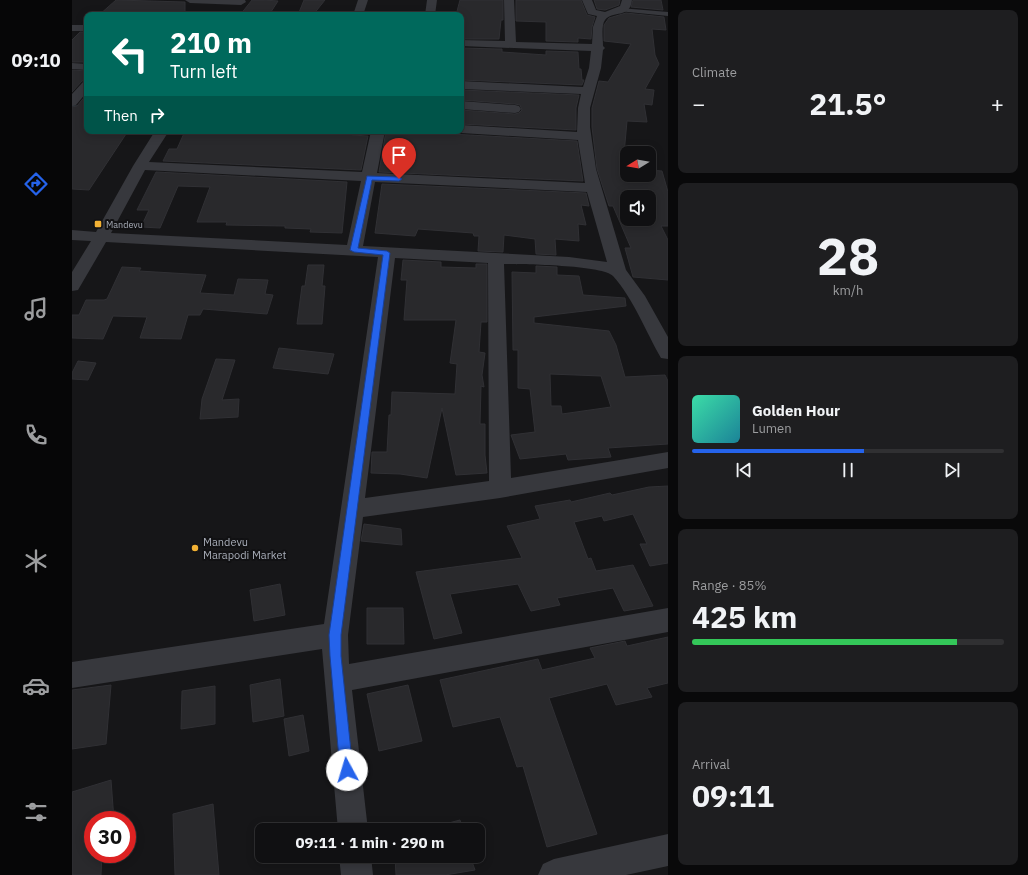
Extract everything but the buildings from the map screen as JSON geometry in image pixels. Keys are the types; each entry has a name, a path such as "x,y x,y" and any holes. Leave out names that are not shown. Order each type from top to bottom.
{"street":[{"path":"190,0 240,4"},
{"path":"359,12 362,0"},
{"path":"430,12 432,0"},
{"path":"509,0 511,44"},
{"path":"586,0 592,12 606,15"},
{"path":"627,0 626,6 606,15 599,21 596,66 584,107 583,136 586,158 618,271 636,296 668,353"},
{"path":"72,28 84,28"},
{"path":"464,43 598,48"},
{"path":"72,66 84,67"},
{"path":"464,86 588,91"},
{"path":"72,102 84,88"},
{"path":"464,105 516,109"},
{"path":"464,129 583,136"},
{"path":"72,286 140,166 160,134"},
{"path":"354,250 377,134"},
{"path":"140,166 594,188"},
{"path":"72,235 569,262 602,266 618,271"},
{"path":"352,823 335,635 387,253"},
{"path":"496,259 500,489"},
{"path":"352,509 500,489 668,460"},
{"path":"338,679 668,620"},
{"path":"72,675 335,635"},
{"path":"554,875 668,850"}],"lane":[{"path":"620,10 668,14"}],"waterway":[{"path":"73,106 84,107"}],"place":[{"name":"Mandevu","path":"98,224"},
{"name":"Mandevu Marapodi Market","path":"195,548"}],"route":[{"path":"347,770 335,656 335,635 387,253 354,250 369,178 399,179"}]}
